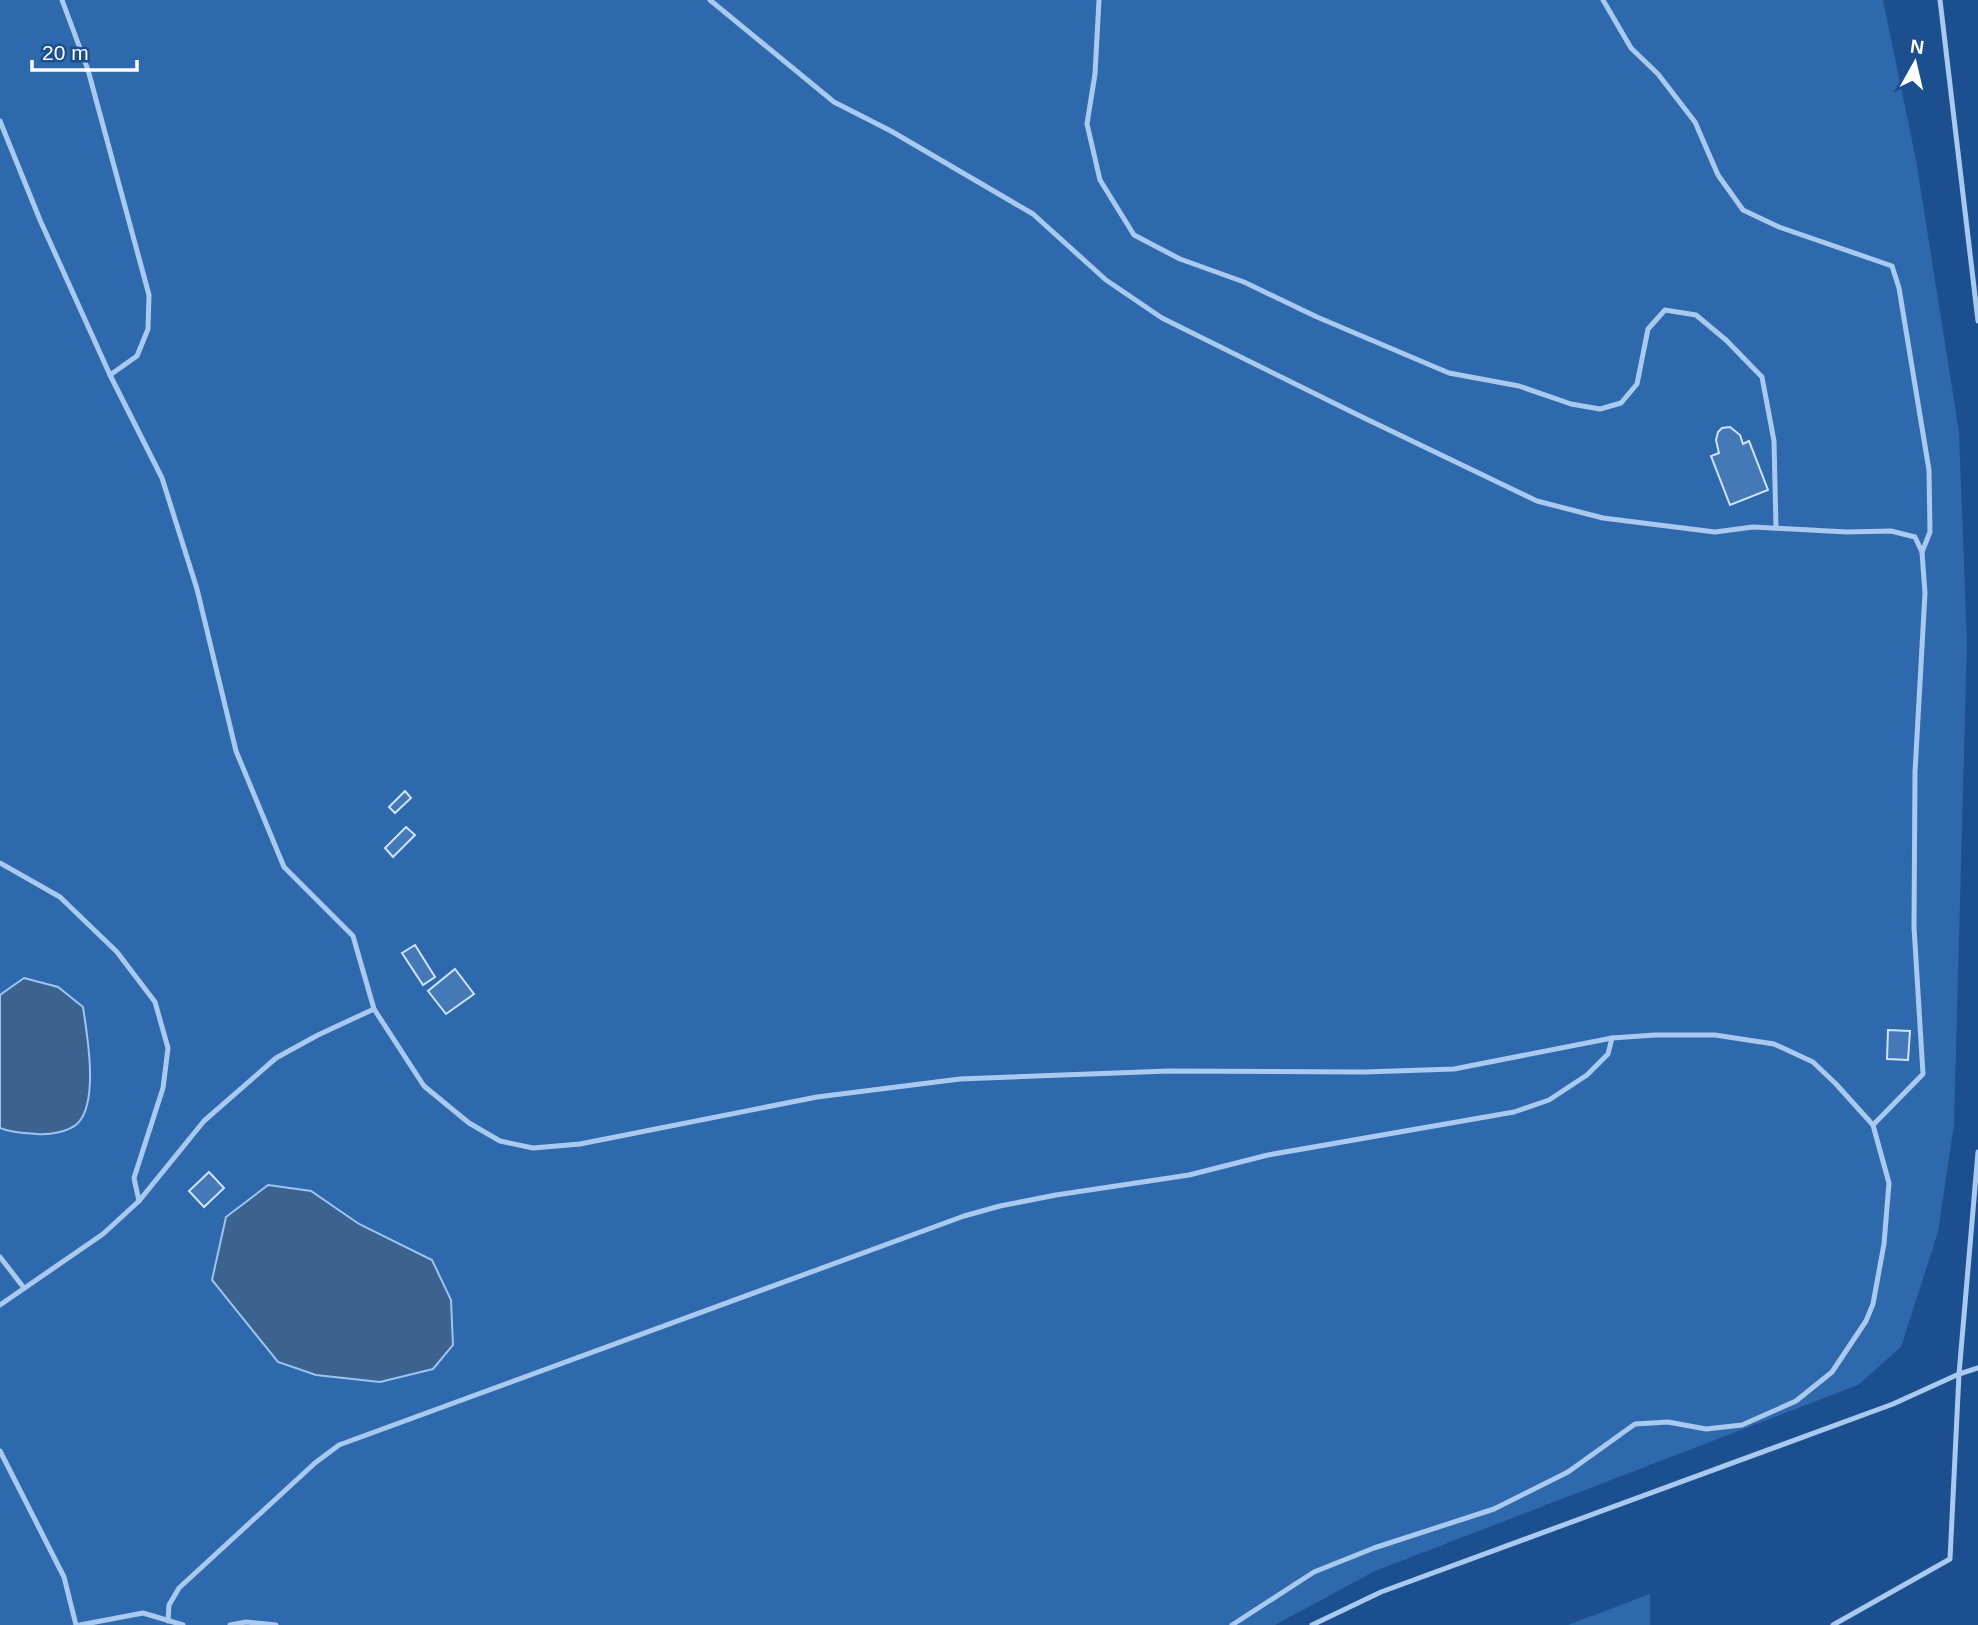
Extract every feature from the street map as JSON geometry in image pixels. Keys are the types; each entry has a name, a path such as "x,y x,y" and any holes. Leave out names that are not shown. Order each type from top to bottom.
{"lane":[{"path":"62,0 88,70 149,295 148,329 137,356 110,375"},
{"path":"710,0 834,102 891,131 1033,214 1106,279 1161,318 1537,501 1603,518 1715,533 1753,527 1847,532 1891,531 1914,537 1922,552 1925,593 1915,772 1914,927 1923,1074 1874,1125"},
{"path":"1099,0 1094,74 1087,124 1100,180 1134,235 1180,259 1244,282 1317,317 1449,373 1519,386 1571,404 1600,409 1621,403 1637,384 1648,329 1665,310 1696,315 1726,340 1762,377 1774,441 1776,528"},
{"path":"1603,0 1631,48 1658,74 1695,122 1718,175 1743,210 1779,227 1892,266 1899,288 1929,470 1930,532 1922,552"},
{"path":"1940,0 1978,321"},
{"path":"0,121 40,220 110,375 162,478 197,589 236,751 284,867 353,936 374,1009 424,1086 469,1123 500,1141 533,1148 580,1144 817,1097 960,1079 1169,1071 1365,1072 1454,1069 1612,1038 1715,1035 1773,1044 1813,1062 1874,1125 1889,1183 1884,1244 1873,1304 1866,1321 1832,1372 1796,1401 1742,1425 1706,1429 1668,1422 1635,1424 1568,1472 1494,1509 1374,1548 1314,1572 1232,1625"},
{"path":"0,863 60,897 117,952 155,1002 169,1048 163,1088 134,1178 139,1201"},
{"path":"0,1305 103,1234 139,1201 204,1121 276,1058 374,1009"},
{"path":"168,1621 169,1605 179,1588 315,1463 339,1445 964,1216 1056,1195 1189,1175 1268,1155 1514,1112 1549,1100 1587,1074 1608,1054 1612,1038"},
{"path":"1833,1625 1950,1559 1959,1374 1978,1152"},
{"path":"0,1257 24,1288"},
{"path":"1312,1625 1381,1592 1894,1404 1978,1368"},
{"path":"0,1451 64,1577 78,1625 143,1613 183,1625"},
{"path":"230,1625 246,1622 276,1625"}],"shaded area":[{"path":"0,0 1883,0 1916,160 1959,432 1967,643 1954,1124 1938,1232 1901,1347 1858,1385 1375,1571 1275,1625 0,1625"},
{"path":"24,978 58,987 83,1007 90,1067 88,1099 78,1123 59,1132 27,1133 0,1128 0,995"},
{"path":"268,1185 311,1191 359,1224 432,1260 451,1300 453,1345 433,1369 380,1382 316,1375 278,1362 212,1280 226,1217"},
{"path":"1650,1594 1650,1625 1568,1625"}],"building":[{"path":"1730,427 1740,435 1743,444 1749,441 1768,490 1730,505 1711,456 1719,453 1716,440 1718,432 1722,428"},
{"path":"405,791 411,798 395,813 389,807"},
{"path":"406,827 415,835 393,857 385,848"},
{"path":"415,945 435,977 423,985 402,953"},
{"path":"455,969 474,994 446,1014 428,991"},
{"path":"1888,1030 1910,1031 1908,1060 1887,1059"},
{"path":"209,1172 224,1188 204,1207 189,1191"}]}
